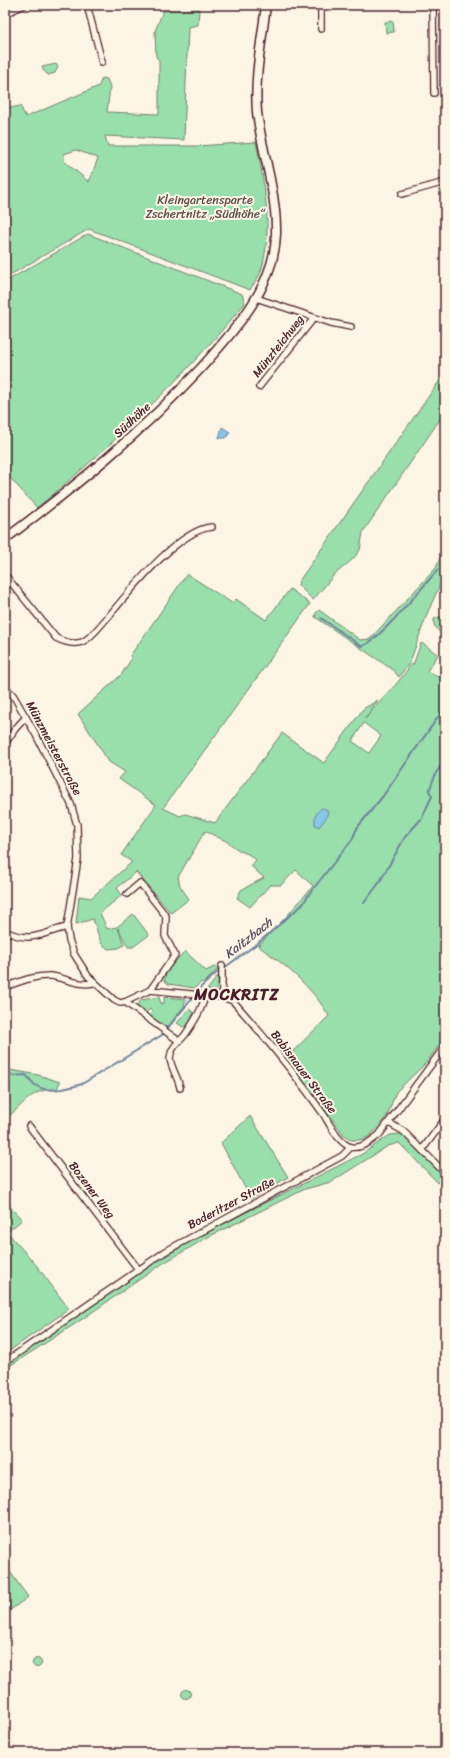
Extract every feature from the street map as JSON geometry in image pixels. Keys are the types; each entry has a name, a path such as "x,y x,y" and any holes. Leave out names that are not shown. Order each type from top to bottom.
{"street":[{"path":"5,14 24,5"},
{"path":"87,5 102,62"},
{"name":"Südhöhe","path":"5,539 75,487 136,434 166,405 218,349 256,298 269,272 276,236 275,204 260,134 257,110 258,73 266,5"},
{"path":"320,5 321,29"},
{"path":"433,5 434,93"},
{"path":"402,194 445,182"},
{"name":"Münzteichweg","path":"256,298 314,318 351,327"},
{"name":"Münzteichweg","path":"259,387 314,318"},
{"path":"5,576 56,638 66,643 82,642 96,630 158,560 202,528 212,527"},
{"name":"Münzmeisterstraße","path":"5,687 26,717 71,804 77,824 78,859 67,927 69,940 74,954 93,982 114,1000 120,1003 125,1002 179,1041"},
{"path":"5,744 14,729 26,717"},
{"path":"125,1002 150,990 175,955 165,936 166,916 140,883 127,894"},
{"path":"5,931 18,937 36,938 51,931 67,927"},
{"path":"150,990 222,997 222,969"},
{"path":"5,987 34,977 50,976 86,985 93,982"},
{"path":"180,1088 179,1079 170,1059 174,1047 202,1008 205,996"},
{"name":"Babisnauer Straße","path":"222,997 233,1001 241,1010 299,1080 338,1136 351,1147"},
{"name":"Boderitzer Straße","path":"5,1362 72,1317 138,1269 186,1240 342,1156 351,1147 359,1147 366,1144 379,1135 389,1123 403,1100 445,1046"},
{"path":"422,1150 445,1119"},
{"path":"389,1123 403,1131 445,1173"},
{"name":"Bozener Weg","path":"29,1126 138,1269"}],"green space":[{"name":"Kleingartensparte Zschertnitz „Südhöhe“","path":"199,9 198,25 188,27 184,140 105,136 108,146 197,146 256,142 262,173 267,221 265,252 262,268 258,277 250,290 89,229 5,278 5,95 10,108 20,106 26,117 99,86 102,78 107,79 110,87 107,112 159,114 159,60 156,57 155,31 163,11","holes":["76,150 98,158 89,182 64,161 64,154"]},
{"path":"393,21 394,32 386,33 385,22"},
{"path":"56,64 58,67 55,73 48,75 42,67"},
{"path":"88,234 242,294 245,303 221,332 146,410 93,460 37,508 5,472 5,282"},
{"path":"445,373 445,412 363,532 360,550 353,559 334,575 313,600 298,585 299,581"},
{"path":"445,546 445,573 427,614 410,662 399,677 393,670 315,617 319,610 360,640 370,639 436,568"},
{"path":"187,574 232,603 236,599 266,620 290,589 310,604 163,808 180,816 185,814 215,823 282,733 324,763 363,709 378,700 365,719 401,678 411,664 413,665 421,643 438,655 427,671 438,677 445,674 445,1037 426,1063 396,1092 387,1116 368,1137 360,1140 351,1140 343,1134 286,1058 329,1016 315,995 288,968 258,946 313,886 296,870 281,885 270,885 250,907 237,898 241,890 264,878 251,866 256,860 226,841 205,831 178,877 180,886 189,899 171,913 136,872 117,888 122,895 100,913 107,929 117,927 133,914 149,935 133,947 128,947 118,928 124,945 119,948 108,949 101,943 93,919 76,924 79,896 91,898 132,862 121,855 156,805 119,779 125,772 109,762 78,714 121,675 132,658 130,656","holes":["364,723 381,736 369,753 352,741"]},
{"path":"445,615 445,639 434,625 434,619"},
{"path":"185,951 206,971 216,966 218,969 204,983 201,982 195,988 168,984 164,980 167,970"},
{"path":"218,976 218,987 215,991 207,990"},
{"path":"159,997 161,1004 164,1003 164,997 186,999 184,1006 167,1028 148,1016 152,1012 150,1009 146,1013 136,1007 141,1000"},
{"path":"189,1009 194,1013 187,1026 183,1027 177,1023"},
{"path":"5,1066 10,1070 39,1075 60,1082 57,1089 40,1092 34,1095 5,1119"},
{"path":"250,1116 288,1177 251,1199 221,1143"},
{"path":"401,1134 445,1178 445,1190 399,1143 388,1146 331,1182 305,1189 208,1237 162,1264 75,1324 5,1369 5,1366 140,1272 195,1238 362,1154 390,1135"},
{"path":"5,1201 22,1220 7,1232 37,1266 69,1309 5,1354"},
{"path":"5,1565 28,1597 5,1614"},
{"path":"37,1658 42,1663 37,1668 32,1663"},
{"path":"186,1689 191,1694 186,1699 181,1694"}],"water":[{"path":"222,427 230,432 226,438 219,438"},
{"path":"322,808 326,809 328,812 326,818 319,827 315,825 315,817 318,811"}],"waterway":[{"path":"321,618 361,646 377,636 400,613 438,570"},
{"name":"Kaitzbach","path":"224,968 258,943 303,904 309,894 352,840 357,828 383,796 445,707"},
{"path":"364,903 379,883 405,837 422,818 432,796 429,791 436,773 445,760"},
{"name":"Kaitzbach","path":"5,1070 13,1076 26,1075 35,1085 40,1088 52,1090 82,1084 162,1035 202,986 220,970"}],"district":[{"name":"MOCKRITZ","path":"237,994"}]}
